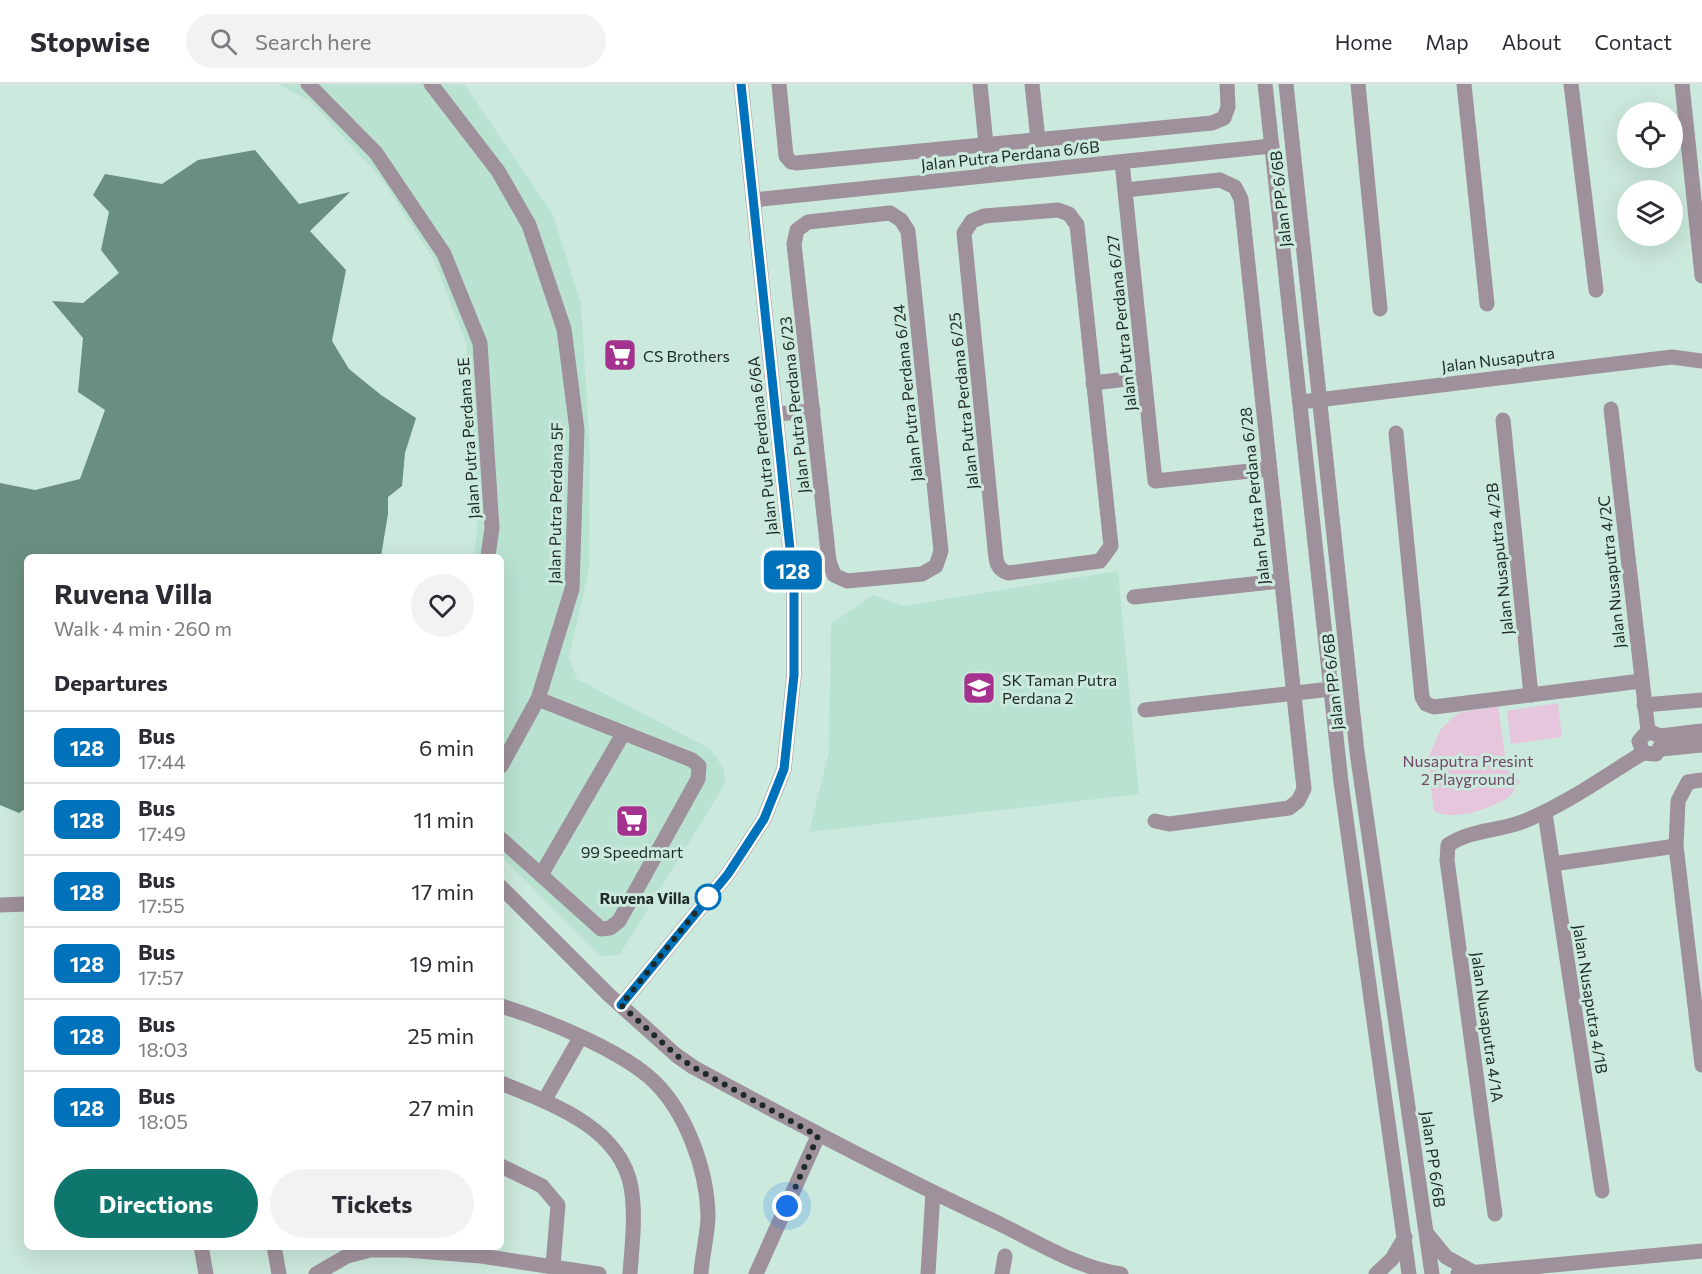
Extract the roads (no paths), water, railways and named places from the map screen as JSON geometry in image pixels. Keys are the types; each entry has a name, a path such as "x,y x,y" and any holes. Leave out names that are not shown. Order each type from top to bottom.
{"street":[{"name":"Jalan Putra Perdana 5E","path":"308,84 376,153 444,254 480,343 492,528 488,554"},
{"name":"Jalan Putra Perdana 5F","path":"431,84 498,171 529,225 564,329 577,430 572,589 538,699 504,761"},
{"name":"Jalan Putra Perdana 6/6A","path":"621,1005 728,874 764,819 784,769 796,634 794,587 741,84"},
{"path":"779,84 786,156 790,162 1212,123 1224,118 1228,107 1227,84"},
{"path":"980,84 989,175"},
{"path":"1032,84 1038,140"},
{"name":"Jalan PP 6/6B","path":"1265,84 1341,782 1409,1274"},
{"name":"Jalan PP 6/6B","path":"1286,84 1357,752 1432,1274"},
{"path":"1358,84 1380,309"},
{"path":"1464,84 1487,304"},
{"path":"1572,84 1596,290"},
{"path":"1682,84 1702,276"},
{"name":"Jalan Putra Perdana 6/6B","path":"753,200 1272,146"},
{"name":"Jalan Putra Perdana 6/27","path":"1122,162 1155,481 1269,470"},
{"name":"Jalan Putra Perdana 6/28","path":"1125,190 1220,180 1235,187 1241,199 1292,695 1304,789 1298,801 1289,808 1169,824 1155,820"},
{"name":"Jalan Putra Perdana 6/25","path":"1058,210 1069,214 1077,225 1093,383 1111,546 1107,555 1100,561 1008,573 1001,570 997,564 964,233 972,221 984,216 1058,210"},
{"name":"Jalan Putra Perdana 6/24","path":"795,244 797,230 808,222 890,213 901,220 908,231 941,551 936,566 922,574 847,581 834,575 829,561"},
{"name":"Jalan Putra Perdana 6/23","path":"795,244 829,561"},
{"name":"Jalan Nusaputra","path":"1299,402 1672,357 1702,361"},
{"path":"1093,383 1144,377"},
{"name":"Jalan Nusaputra 4/2C","path":"1611,409 1644,705 1656,739"},
{"path":"777,414 813,411"},
{"name":"Jalan Nusaputra 4/2B","path":"1503,420 1531,695"},
{"path":"1396,433 1422,697 1426,704 1434,707 1641,681"},
{"path":"1134,597 1281,581"},
{"path":"1145,710 1331,689"},
{"path":"504,842 601,929 610,928 619,921 698,779 699,766 692,760 538,699"},
{"path":"1644,705 1702,700"},
{"path":"1643,753 1639,741 1702,731"},
{"path":"541,875 623,734"},
{"path":"1656,739 1702,745"},
{"path":"1545,813 1643,753 1650,755 1656,739"},
{"path":"1702,780 1688,782 1681,791 1678,801 1676,846 1702,1065"},
{"name":"Jalan Nusaputra 4/1A","path":"1495,1214 1447,860 1448,845 1464,837 1516,825 1545,813"},
{"name":"Jalan Nusaputra 4/1B","path":"1545,813 1602,1191"},
{"path":"1553,864 1676,846"},
{"path":"504,890 621,1005 676,1055 693,1067 818,1136 1080,1268 1120,1274"},
{"path":"0,905 24,904"},
{"path":"504,1007 531,1015 619,1055 650,1078 677,1112 701,1161 708,1216 701,1274"},
{"path":"544,1101 580,1038"},
{"path":"504,1084 544,1101 586,1125 616,1151 631,1185 634,1222 630,1274"},
{"path":"756,1274 818,1136"},
{"path":"504,1167 542,1185 558,1205 554,1265"},
{"path":"928,1274 933,1192"},
{"path":"1426,1233 1446,1257 1473,1273"},
{"path":"1376,1274 1392,1259 1405,1237"},
{"path":"202,1250 206,1274"},
{"path":"275,1250 279,1274"},
{"path":"316,1274 347,1256 370,1250 471,1255 554,1265 598,1274"},
{"path":"1458,1274 1702,1251"},
{"path":"1002,1274 1005,1256"}],"place":[{"name":"CS Brothers","path":"620,355"},
{"name":"SK Taman Putra Perdana 2","path":"979,688"},
{"name":"99 Speedmart","path":"632,821"},
{"name":"Ruvena Villa","path":"708,897"}],"park label":[{"name":"Nusaputra Presint 2 Playground","path":"1468,769"}]}
